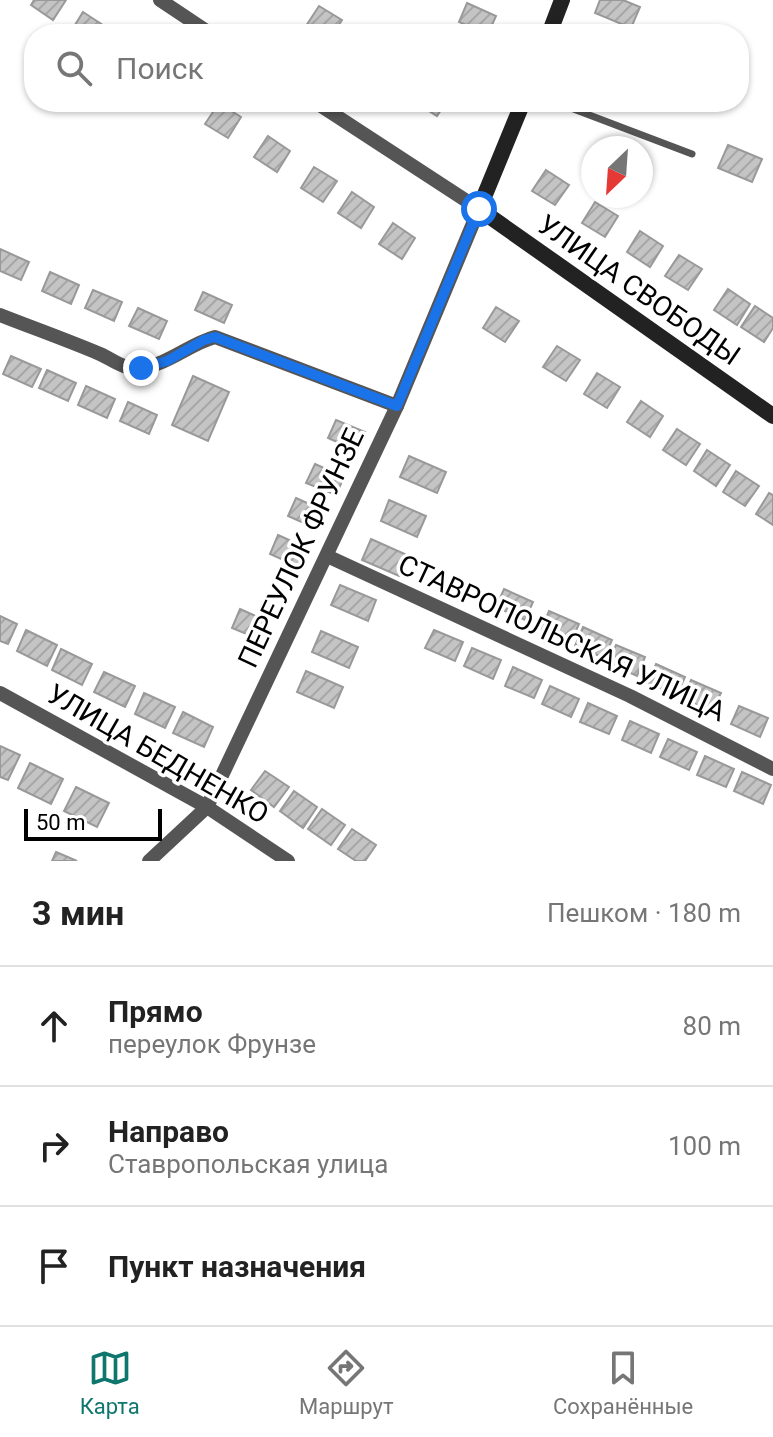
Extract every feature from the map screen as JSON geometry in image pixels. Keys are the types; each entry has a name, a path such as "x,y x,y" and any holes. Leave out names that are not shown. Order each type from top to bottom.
{"main road":[{"path":"553,24 562,0"},
{"name":"ПЕРЕУЛОК ФРУНЗЕ","path":"479,209 519,112"},
{"name":"УЛИЦА СВОБОДЫ","path":"479,209 773,416"}],"street":[{"path":"160,0 196,24"},
{"name":"УЛИЦА СВОБОДЫ","path":"330,112 479,209"},
{"name":"ПЕРЕУЛОК ФРУНЗЕ","path":"149,861 207,807 397,406 479,209"},
{"path":"0,315 126,368 141,368 167,361 215,337 397,406"},
{"name":"СТАВРОПОЛЬСКАЯ УЛИЦА","path":"327,556 630,696 773,769"},
{"name":"УЛИЦА БЕДНЕНКО","path":"0,693 207,807 288,861"}],"lane":[{"path":"581,112 692,154"}],"building":[{"path":"34,0 66,0 53,20 31,5"},
{"path":"600,0 623,0 640,7 633,24 621,24 595,13"},
{"path":"467,3 496,16 492,24 459,22"},
{"path":"319,6 342,20 339,24 307,24"},
{"path":"83,12 101,24 76,24"},
{"path":"213,112 233,112 241,117 228,138 205,124"},
{"path":"268,136 290,151 277,172 254,157"},
{"path":"728,145 762,159 752,182 718,168"},
{"path":"314,167 337,181 323,202 301,188"},
{"path":"546,170 569,185 555,205 532,191"},
{"path":"352,192 374,207 361,228 338,213"},
{"path":"591,208 605,208 618,216 605,237 582,223"},
{"path":"393,223 415,238 402,259 379,244"},
{"path":"640,231 663,246 650,267 627,252"},
{"path":"0,249 29,262 21,280 0,271"},
{"path":"679,255 702,269 688,290 665,276"},
{"path":"50,272 79,285 71,304 42,291"},
{"path":"728,289 750,304 737,325 714,310"},
{"path":"93,290 122,302 114,321 85,308"},
{"path":"203,292 232,305 224,323 195,310"},
{"path":"755,306 773,318 773,328 764,342 741,327"},
{"path":"496,307 519,321 505,342 483,328"},
{"path":"138,308 167,321 159,339 129,326"},
{"path":"557,346 580,360 566,381 543,367"},
{"path":"11,356 41,369 32,387 3,374"},
{"path":"47,370 76,383 68,401 39,388"},
{"path":"597,373 620,387 607,408 584,394"},
{"path":"193,376 229,392 208,441 172,425"},
{"path":"86,386 115,399 107,418 78,405"},
{"path":"641,401 663,416 650,437 627,422"},
{"path":"128,402 157,415 149,434 120,421"},
{"path":"336,420 365,432 357,451 328,438"},
{"path":"677,429 700,444 686,465 663,450"},
{"path":"707,450 730,465 716,486 694,471"},
{"path":"409,456 446,472 437,493 400,477"},
{"path":"315,464 344,477 336,495 306,483"},
{"path":"736,471 759,486 745,506 723,492"},
{"path":"769,493 773,495 773,525 756,514"},
{"path":"296,498 325,511 317,529 288,516"},
{"path":"389,500 426,516 417,537 381,521"},
{"path":"278,535 307,548 299,567 270,554"},
{"path":"371,539 407,555 399,576 362,560"},
{"path":"340,585 376,600 368,621 331,605"},
{"path":"504,589 533,602 525,620 496,607"},
{"path":"240,609 269,622 261,640 232,628"},
{"path":"549,611 579,624 571,642 541,629"},
{"path":"0,616 17,624 8,644 0,641"},
{"path":"583,627 612,640 604,658 575,646"},
{"path":"26,630 57,645 47,666 17,651"},
{"path":"434,630 463,642 455,661 425,648"},
{"path":"321,631 358,647 349,668 312,652"},
{"path":"616,645 645,657 637,676 608,663"},
{"path":"472,648 501,660 493,679 464,666"},
{"path":"61,649 92,664 82,685 52,670"},
{"path":"656,664 685,677 677,695 648,683"},
{"path":"513,667 542,680 534,698 505,686"},
{"path":"306,671 343,687 334,708 297,692"},
{"path":"104,672 135,686 125,707 94,692"},
{"path":"691,680 721,693 712,711 683,699"},
{"path":"550,686 579,699 571,717 542,704"},
{"path":"144,693 175,707 165,728 135,714"},
{"path":"588,703 617,716 609,734 580,722"},
{"path":"739,706 768,718 760,737 731,724"},
{"path":"183,712 213,727 204,747 173,733"},
{"path":"630,721 659,734 651,753 622,740"},
{"path":"668,739 697,752 689,770 660,757"},
{"path":"0,746 20,755 8,780 0,777"},
{"path":"705,756 734,769 726,787 697,775"},
{"path":"30,763 63,779 51,804 18,788"},
{"path":"265,771 289,787 274,807 251,790"},
{"path":"742,772 771,785 763,804 734,791"},
{"path":"76,787 109,803 97,827 64,811"},
{"path":"294,791 317,807 303,828 280,811"},
{"path":"322,809 345,825 331,845 308,829"},
{"path":"352,829 376,845 365,861 356,861 338,849"},
{"path":"56,852 77,861 52,861"}],"route":[{"path":"141,368 167,361 215,337 397,406 479,209"}]}
